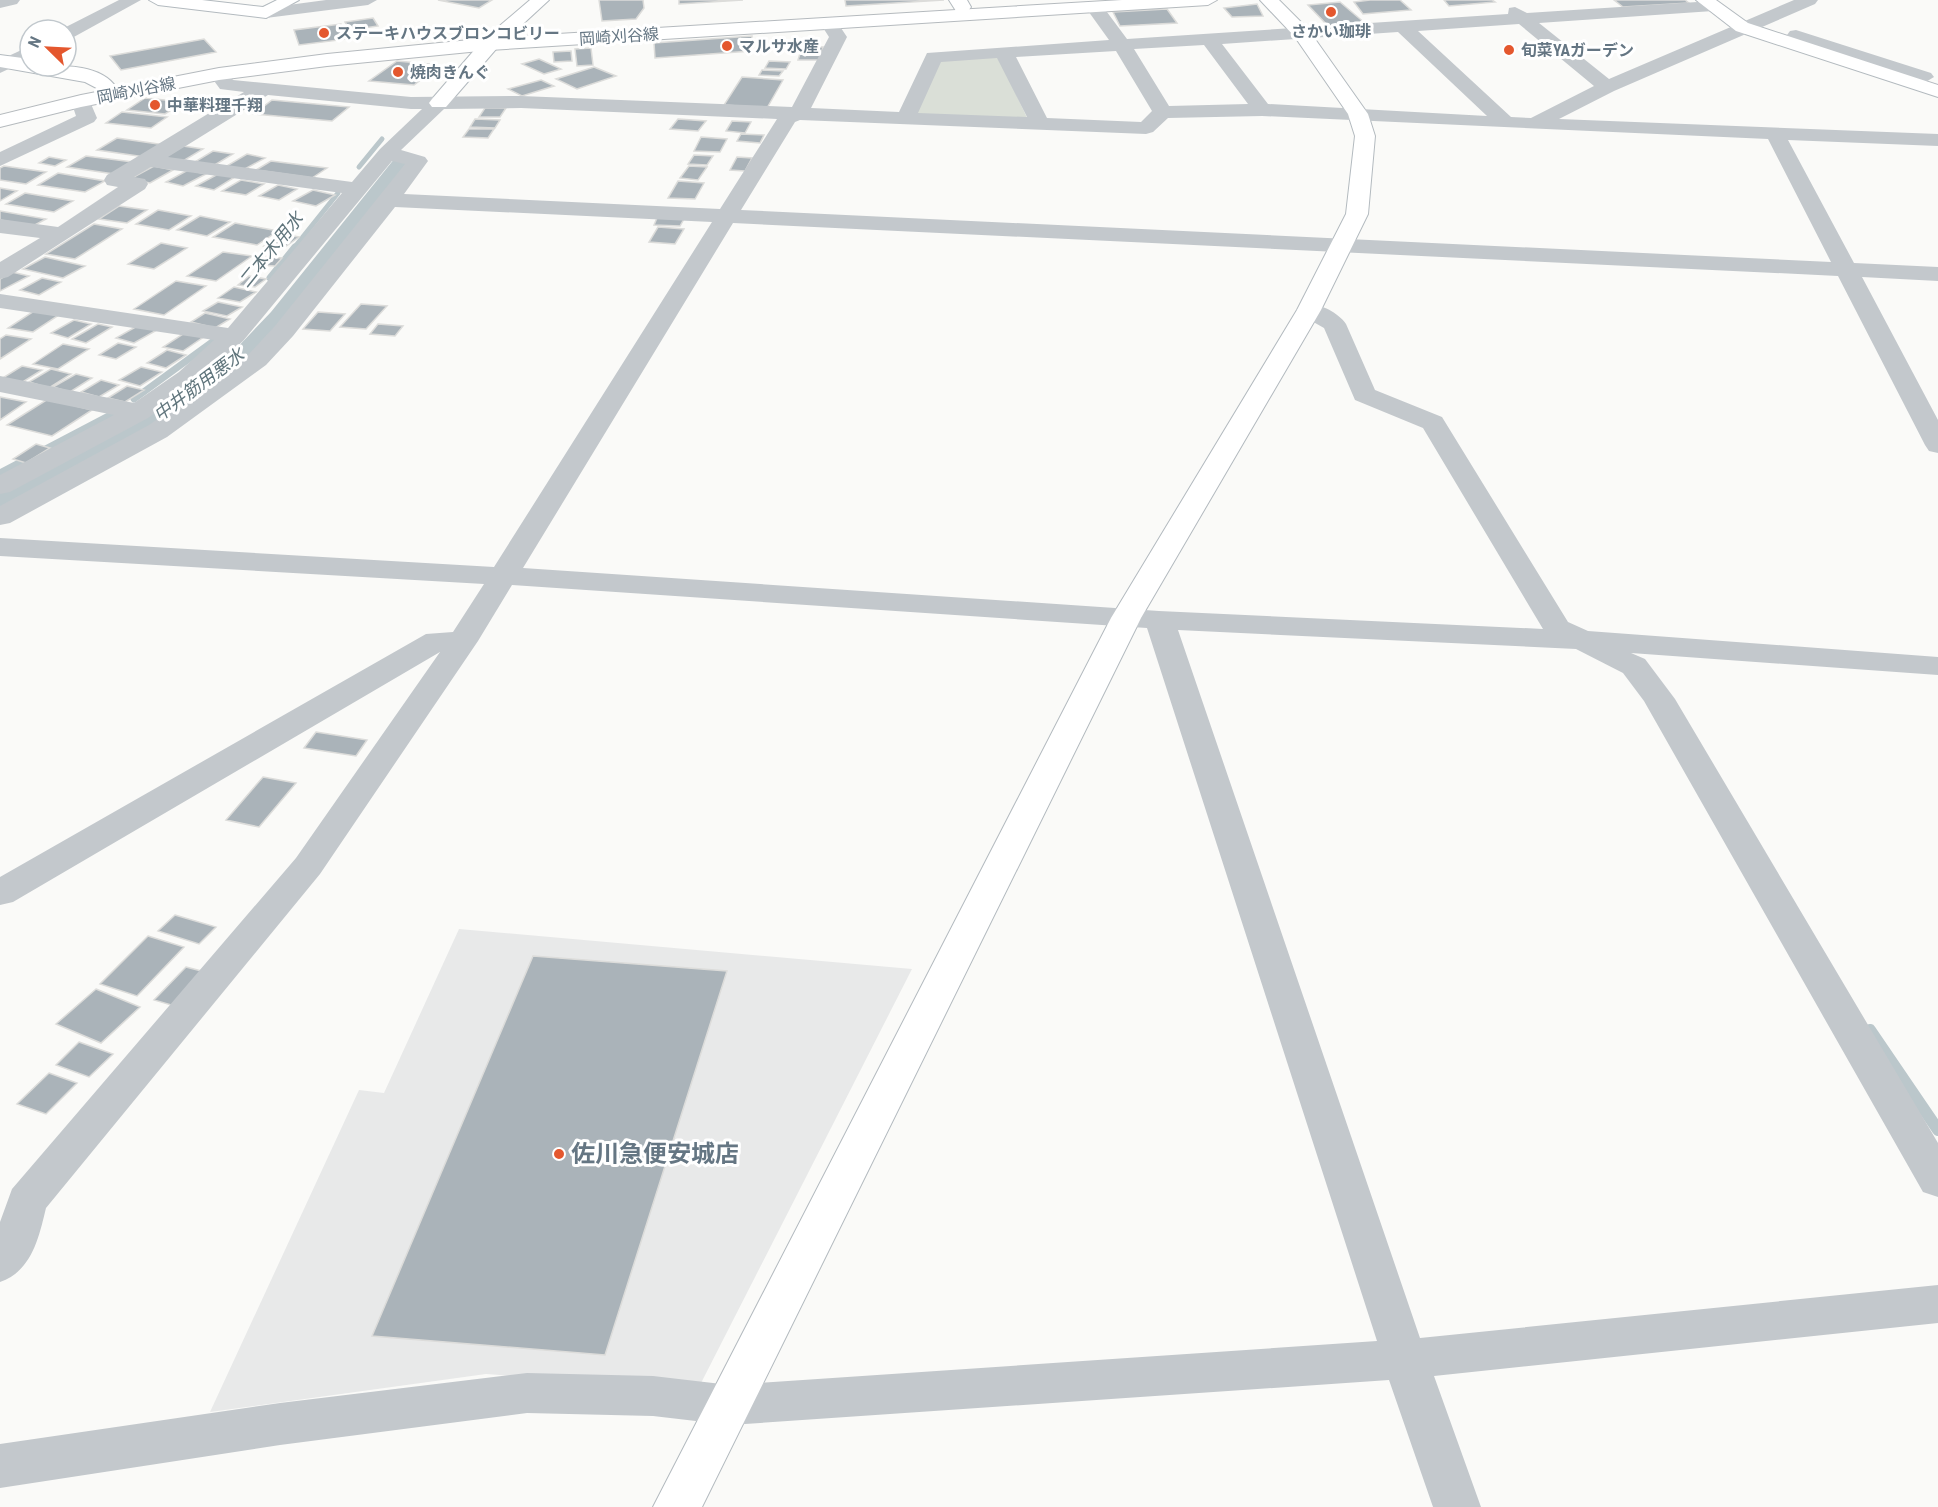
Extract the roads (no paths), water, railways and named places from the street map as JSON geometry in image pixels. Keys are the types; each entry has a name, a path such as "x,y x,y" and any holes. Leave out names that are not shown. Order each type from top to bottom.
{"street":[{"path":"0,3 11,0"},
{"path":"78,28 132,0"},
{"path":"158,0 266,13 368,0"},
{"path":"266,13 290,0"},
{"path":"0,486 139,412 188,377 239,332 387,153 439,103 496,39 540,0"},
{"name":"岡崎刈谷線","path":"0,113 106,87 218,65 309,53 960,4 1066,0"},
{"name":"岡崎刈谷線","path":"0,121 81,101 219,74 496,39 829,23 1208,0"},
{"path":"677,1507 1142,619 1309,310 1357,214 1365,159 1365,136 1358,114 1302,33 1269,0"},
{"path":"1503,0 1607,87"},
{"path":"1534,124 1607,87 1809,0"},
{"path":"906,117 934,57 1522,18 1709,3 1742,27 1938,91"},
{"path":"1095,8 1122,45 1163,112"},
{"path":"0,1264 16,1242 27,1201 308,866 463,641 787,118 799,113 838,37 829,23"},
{"path":"1401,26 1505,122"},
{"path":"1796,35 1924,77 1911,82"},
{"path":"1209,39 1262,110"},
{"path":"1004,53 1041,125"},
{"path":"3,63 18,57"},
{"path":"3,63 18,65"},
{"path":"219,74 227,85 411,103 521,102 1146,128 1163,112 1262,110 1534,124 1938,140"},
{"path":"78,75 91,77 106,87"},
{"path":"0,272 136,184 115,180 265,88"},
{"path":"0,160 87,118 81,101"},
{"path":"1775,134 1938,445"},
{"path":"0,517 158,431 257,360 284,331 418,161 387,153"},
{"path":"147,160 358,189"},
{"path":"389,200 1938,274"},
{"path":"0,226 62,234"},
{"path":"0,301 239,332 284,331"},
{"path":"1309,310 1334,324 1365,395 1433,423 1557,628 1634,666 1659,699 1938,1179"},
{"path":"0,384 139,412"},
{"path":"0,548 503,576 1142,619 1584,640 1938,666"},
{"path":"1142,619 1457,1507"},
{"path":"0,893 437,640 463,641"},
{"path":"0,1466 280,1424 527,1393 653,1395 730,1405 1405,1359 1938,1304"}],"waterway":[{"name":"二本木用水","path":"359,167 382,139"},
{"name":"中井筋用悪水","path":"0,502 148,423 240,358 279,317 402,162"},
{"name":"二本木用水","path":"294,248 338,193"},
{"name":"二本木用水","path":"270,278 295,247"},
{"name":"二本木用水","path":"134,399 219,337"},
{"name":"二本木用水","path":"0,473 116,412"},
{"path":"1870,1030 1938,1130"}],"place":[{"name":"さかい珈琲","path":"1331,12"},
{"name":"ステーキハウスブロンコビリー","path":"324,33"},
{"name":"マルサ水産","path":"727,46"},
{"name":"旬菜YAガーデン","path":"1509,50"},
{"name":"焼肉きんぐ","path":"398,72"},
{"name":"中華料理千翔","path":"155,105"},
{"name":"佐川急便安城店","path":"559,1154"}]}
